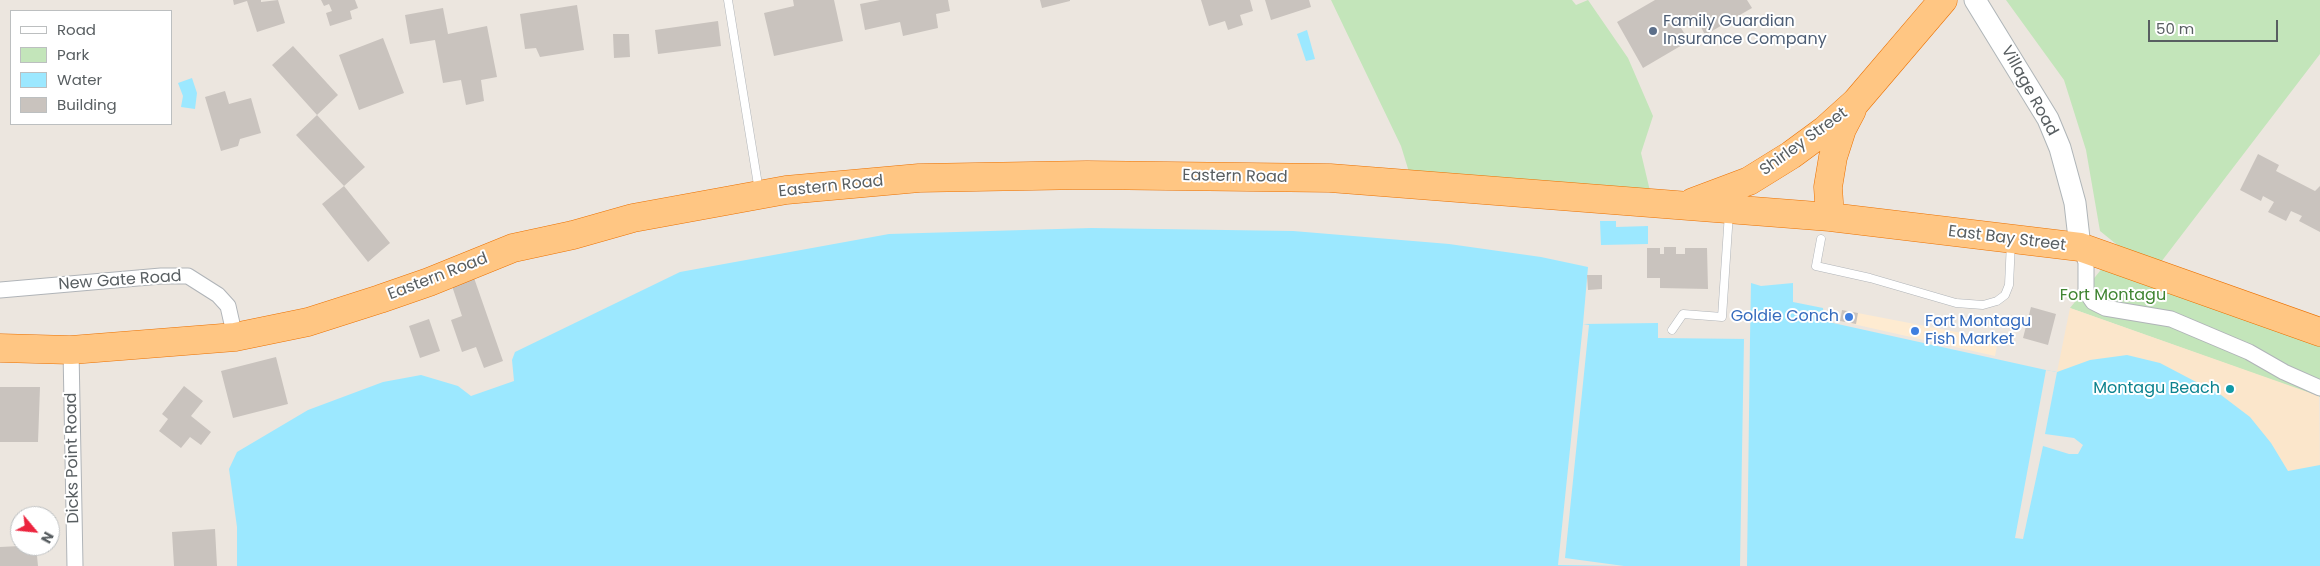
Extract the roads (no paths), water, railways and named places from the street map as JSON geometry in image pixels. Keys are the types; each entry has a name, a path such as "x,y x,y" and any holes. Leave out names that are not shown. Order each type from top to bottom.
{"highway":[{"name":"Shirley Street","path":"1682,206 1749,181 1791,156 1825,130 1856,102 1943,0"},
{"path":"1825,228 1828,187 1833,157 1842,128 1856,102"},
{"name":"Eastern Road","path":"0,347 71,350 235,337 308,322 429,282 513,248 633,218 786,190 919,178 1087,175 1330,178 1682,206"},
{"name":"East Bay Street","path":"1682,206 1729,208 1825,228 2011,240 2080,247 2320,332"}],"main road":[{"name":"Village Road","path":"1975,0 2048,119 2060,148 2075,203 2080,247"}],"street":[{"path":"2080,247 2086,262 2086,292 2093,302 2105,308 2171,319 2249,352 2320,388"},
{"name":"New Gate Road","path":"0,290 161,276 188,276 218,295 228,306 235,337"},
{"name":"Dicks Point Road","path":"71,350 76,566"}],"lane":[{"path":"728,0 760,194"},
{"path":"1672,330 1683,314 1722,318 1729,208"},
{"path":"1825,228 1816,266 1870,278 1956,303 1983,306 1997,301 2005,295 2009,285 2011,240"}],"water":[{"path":"1307,30 1315,59 1306,61 1297,34"},
{"path":"192,78 197,93 195,109 181,107 183,96 178,83"},
{"path":"1600,221 1616,221 1616,227 1648,226 1648,244 1601,245"},
{"path":"1091,228 1293,231 1449,244 1541,257 1588,267 1583,324 1658,323 1658,338 1750,339 1751,283 1761,286 1793,283 1793,302 1823,308 1824,321 2046,370 2057,372 2090,360 2127,355 2160,363 2221,395 2250,417 2271,443 2288,471 2320,465 2320,566 237,566 237,527 229,469 237,452 308,410 383,382 421,375 458,386 471,396 514,381 512,360 515,352 680,272 889,234"}],"place":[{"name":"Family Guardian Insurance Company","path":"1653,31"},
{"name":"Goldie Conch","path":"1849,317"},
{"name":"Fort Montagu Fish Market","path":"1915,331"},
{"name":"Montagu Beach","path":"2230,389"}],"park label":[{"name":"Fort Montagu","path":"2113,296"}]}
